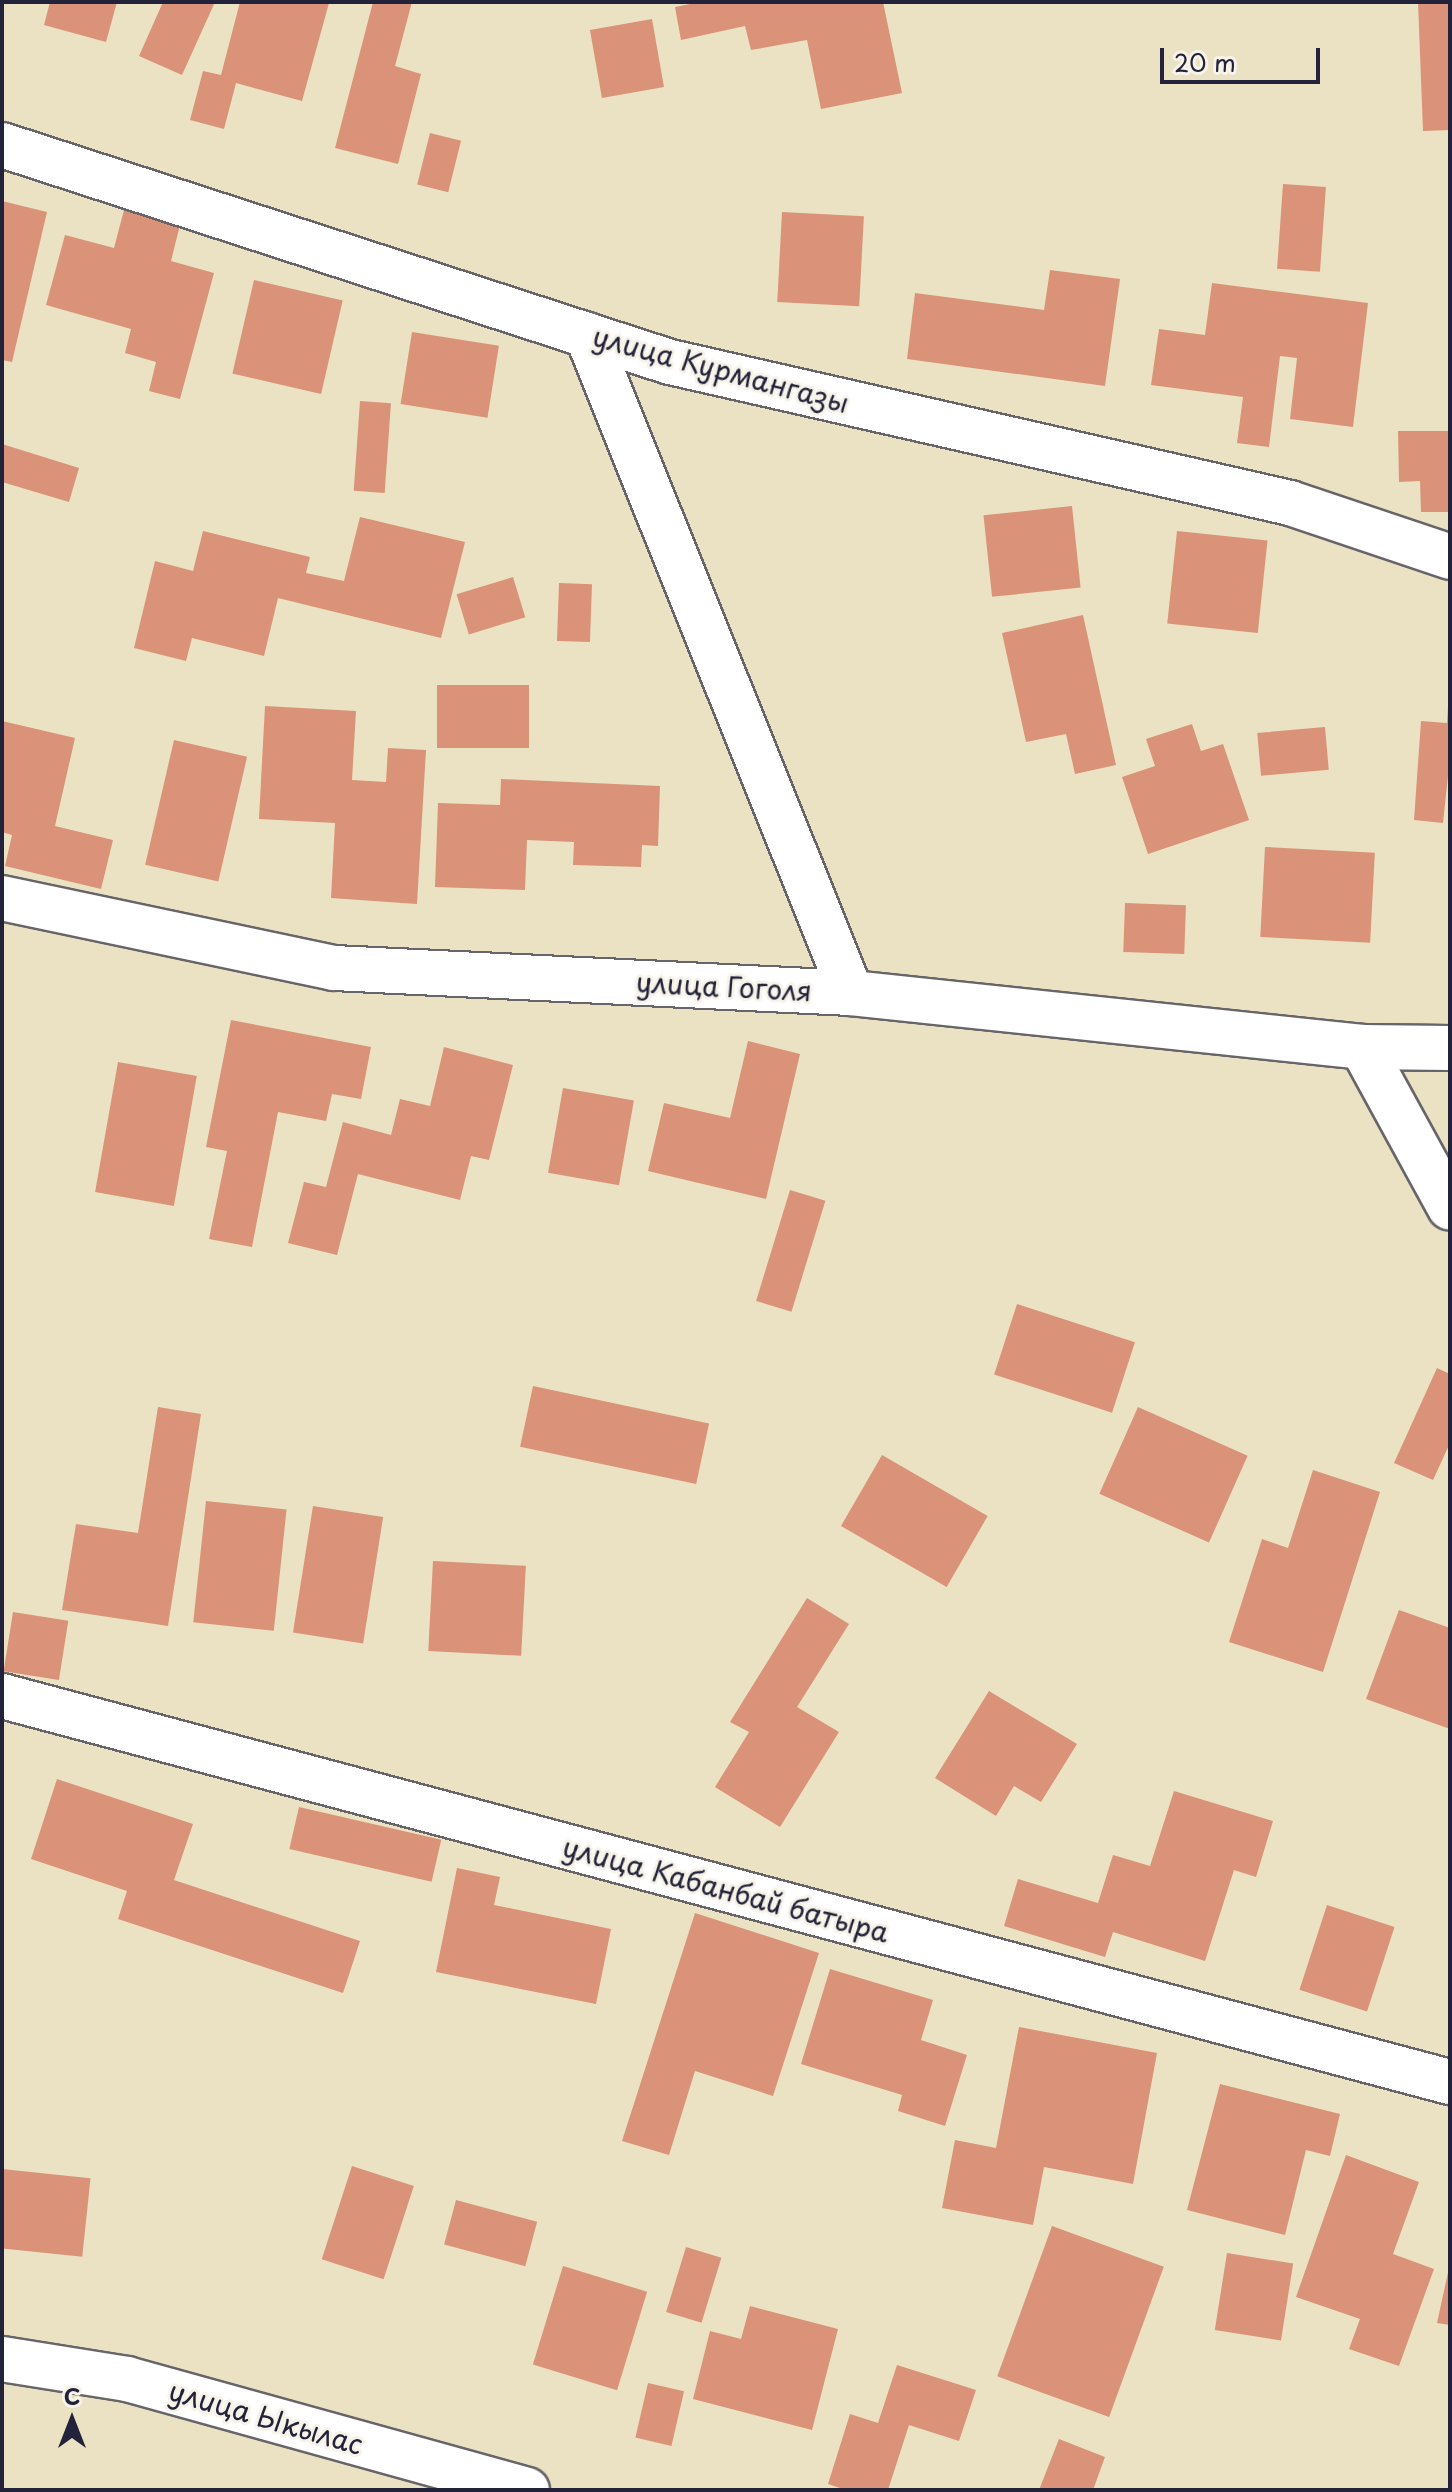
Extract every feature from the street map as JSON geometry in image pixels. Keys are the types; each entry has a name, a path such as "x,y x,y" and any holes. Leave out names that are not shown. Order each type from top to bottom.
{"street":[{"name":"улица Курмангазы","path":"2,145 670,362 1290,503 1450,557"},
{"path":"587,335 851,993"},
{"name":"улица Гоголя","path":"2,898 334,968 851,993 1362,1047 1450,1048"},
{"path":"1362,1047 1450,1208"},
{"name":"улица Кабанбай батыра","path":"2,1696 1450,2082"},
{"name":"улица Ыкылас","path":"2,2359 127,2379 527,2490"}],"building":[{"path":"50,2 117,2 106,42 44,25"},
{"path":"163,2 215,2 182,75 139,56"},
{"path":"240,2 329,3 302,101 236,83 224,129 190,120 203,71 221,75"},
{"path":"373,2 412,2 395,66 421,74 398,164 335,148"},
{"path":"700,2 883,2 902,93 821,109 807,40 751,50 745,26 681,40 675,7"},
{"path":"1418,2 1450,2 1450,130 1423,131"},
{"path":"652,19 664,87 602,98 590,30"},
{"path":"430,133 461,141 448,192 417,184"},
{"path":"1283,184 1326,187 1320,272 1277,269"},
{"path":"2,201 47,212 12,362 2,360"},
{"path":"124,210 180,225 171,261 214,273 180,399 149,391 156,362 125,353 131,329 46,305 65,235 114,248"},
{"path":"782,212 864,216 859,306 777,302"},
{"path":"1050,270 1120,279 1105,386 907,359 915,293 1044,310"},
{"path":"254,280 343,300 321,394 232,374"},
{"path":"1212,283 1368,303 1353,427 1290,419 1297,358 1280,356 1269,447 1237,443 1243,397 1151,385 1159,329 1205,335"},
{"path":"412,332 499,346 487,418 401,404"},
{"path":"360,401 391,403 385,493 354,491"},
{"path":"1398,431 1450,431 1450,512 1421,512 1420,481 1399,482"},
{"path":"2,444 79,468 69,502 2,482"},
{"path":"1072,506 1081,588 992,597 983,515"},
{"path":"360,517 465,542 441,638 278,598 264,656 192,638 186,661 134,648 155,561 193,571 203,531 310,557 306,573 344,581"},
{"path":"1177,531 1268,541 1258,633 1167,623"},
{"path":"513,577 525,617 469,634 457,594"},
{"path":"559,583 592,584 590,642 557,641"},
{"path":"1083,615 1116,765 1075,774 1066,734 1026,742 1002,633"},
{"path":"437,685 529,685 529,748 437,748"},
{"path":"265,706 356,711 352,780 386,782 388,748 426,750 417,904 331,898 335,823 259,819"},
{"path":"1448,706 1450,757 1443,823 1414,820 1421,721 1447,723"},
{"path":"2,721 75,738 55,826 113,840 101,889 5,866 12,835 2,832"},
{"path":"1192,724 1201,751 1223,744 1249,820 1148,854 1122,777 1155,766 1146,739"},
{"path":"1325,727 1329,770 1261,776 1257,733"},
{"path":"174,740 247,757 218,882 145,865"},
{"path":"501,779 660,786 658,846 642,845 641,867 573,865 574,842 527,840 525,890 435,887 438,803 500,805"},
{"path":"1265,847 1375,853 1370,943 1260,937"},
{"path":"1125,903 1186,905 1184,954 1123,952"},
{"path":"231,1020 371,1047 361,1099 332,1094 326,1121 278,1112 252,1247 209,1239 227,1151 206,1147"},
{"path":"748,1041 800,1054 766,1199 648,1171 664,1103 730,1118"},
{"path":"444,1047 513,1065 489,1160 471,1156 460,1200 358,1174 337,1255 288,1243 304,1182 326,1187 343,1122 391,1135 400,1099 430,1106"},
{"path":"118,1062 197,1076 174,1206 95,1192"},
{"path":"563,1088 634,1101 619,1185 548,1173"},
{"path":"790,1190 825,1201 791,1312 756,1301"},
{"path":"1017,1304 1135,1342 1112,1413 994,1374"},
{"path":"1437,1368 1450,1374 1450,1443 1433,1480 1394,1463"},
{"path":"533,1386 709,1423 696,1484 520,1447"},
{"path":"158,1407 201,1414 168,1626 62,1610 76,1524 138,1533"},
{"path":"1138,1407 1248,1456 1209,1543 1099,1494"},
{"path":"882,1455 988,1516 947,1587 841,1526"},
{"path":"1313,1470 1380,1492 1323,1672 1229,1642 1262,1539 1288,1548"},
{"path":"206,1501 287,1509 274,1631 193,1622"},
{"path":"313,1506 383,1517 363,1644 293,1632"},
{"path":"433,1561 526,1566 521,1656 428,1651"},
{"path":"807,1598 849,1624 797,1707 839,1732 780,1827 715,1787 749,1732 730,1722"},
{"path":"1399,1610 1450,1628 1450,1729 1366,1699"},
{"path":"13,1612 68,1621 59,1680 4,1671"},
{"path":"989,1691 1077,1744 1041,1802 1014,1786 996,1816 935,1778"},
{"path":"57,1779 193,1824 174,1880 360,1941 343,1993 118,1919 127,1891 31,1859"},
{"path":"1174,1791 1273,1821 1256,1877 1234,1870 1205,1961 1113,1932 1105,1957 1004,1926 1018,1879 1098,1903 1113,1855 1150,1866"},
{"path":"299,1807 441,1840 432,1882 289,1849"},
{"path":"457,1868 500,1877 494,1905 611,1929 596,2004 436,1972"},
{"path":"1327,1905 1395,1927 1367,2012 1299,1990"},
{"path":"695,1913 819,1953 773,2096 695,2071 669,2155 622,2141"},
{"path":"830,1969 933,2000 921,2040 967,2055 945,2126 898,2111 902,2095 801,2064"},
{"path":"1019,2027 1157,2053 1133,2184 1044,2167 1033,2225 942,2208 955,2140 996,2148"},
{"path":"1220,2084 1340,2114 1330,2156 1306,2150 1285,2235 1187,2210"},
{"path":"1346,2155 1419,2182 1393,2254 1434,2269 1399,2366 1349,2349 1360,2319 1296,2297"},
{"path":"352,2166 414,2186 384,2279 322,2259"},
{"path":"2,2169 91,2178 82,2257 2,2248"},
{"path":"456,2200 537,2222 525,2266 444,2244"},
{"path":"1052,2226 1164,2267 1109,2417 997,2376"},
{"path":"686,2247 721,2258 702,2323 666,2312"},
{"path":"1227,2253 1293,2263 1281,2341 1215,2330"},
{"path":"563,2266 647,2292 617,2390 533,2364"},
{"path":"1450,2269 1450,2325 1437,2323"},
{"path":"750,2306 838,2329 812,2430 693,2399 710,2331 741,2339"},
{"path":"897,2365 976,2390 959,2441 909,2425 888,2490 846,2490 828,2484 850,2414 878,2423"},
{"path":"648,2383 684,2391 671,2446 635,2438"},
{"path":"1059,2439 1105,2457 1093,2490 1039,2490"}]}
